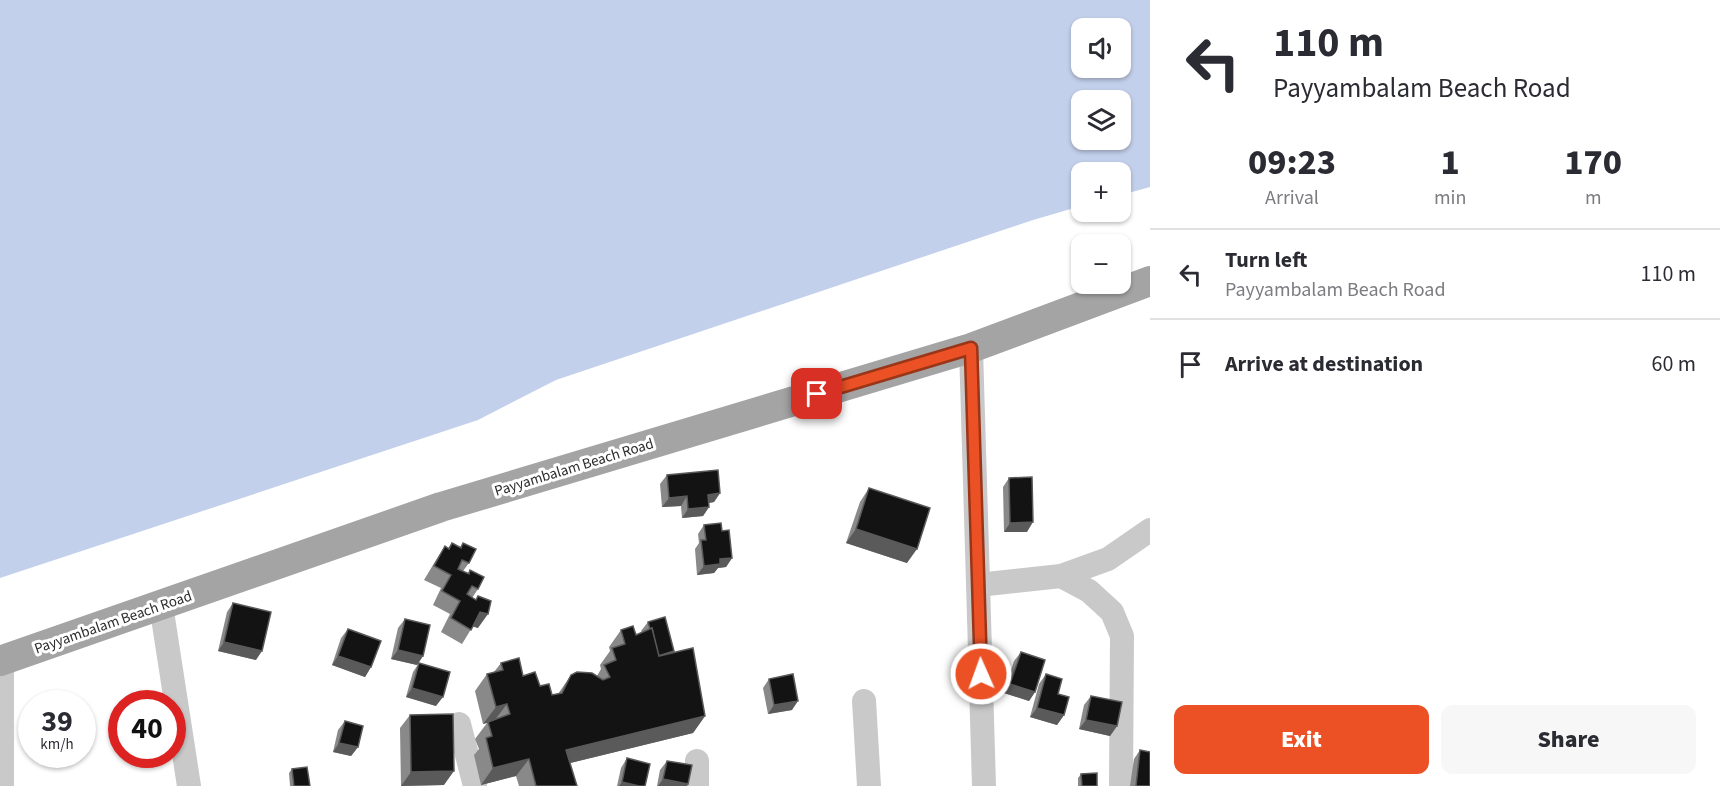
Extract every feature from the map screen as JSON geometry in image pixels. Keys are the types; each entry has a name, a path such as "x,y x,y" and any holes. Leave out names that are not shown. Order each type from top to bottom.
{"main road":[{"name":"Payyambalam Beach Road","path":"1,661 441,507 971,348 1150,281"}],"street":[{"path":"971,348 984,786"},
{"path":"978,585 1061,576 1108,559 1144,539"},
{"path":"1061,576 1089,591 1112,612 1122,636 1121,786"},
{"path":"160,605 189,786"},
{"path":"1,661 2,786"},
{"path":"864,701 869,786"},
{"path":"459,724 475,786"},
{"path":"697,761 697,786"}],"water":[{"path":"0,0 1150,0 1150,187 1131,192 1131,162 1071,162 1071,209 556,380 478,420 0,578"}],"building":[{"path":"718,470 720,493 708,495 709,507 688,509 687,496 669,498 667,475"},
{"path":"1032,477 1033,522 1010,523 1009,478"},
{"path":"869,488 930,508 917,549 856,529"},
{"path":"721,523 722,531 729,530 732,558 720,559 720,564 704,566 701,540 706,540 704,525"},
{"path":"452,543 461,548 463,543 476,549 469,563 462,560 458,569 469,574 470,570 484,577 478,589 472,586 467,594 476,600 478,596 491,601 488,614 480,612 471,630 451,618 460,601 442,591 451,575 434,566 445,546 449,549"},
{"path":"233,603 271,612 262,651 224,642"},
{"path":"665,617 674,651 658,656 652,628 650,629 648,622"},
{"path":"405,619 430,625 423,656 398,650"},
{"path":"633,626 636,635 652,628 659,656 693,648 705,716 566,750 577,786 536,786 529,759 493,768 486,738 492,736 488,722 510,714 507,704 496,707 487,674 503,670 501,663 519,658 523,676 535,672 540,686 549,684 552,695 562,693 571,675 577,672 592,673 603,680 610,677 604,665 616,660 612,648 625,644 621,630"},
{"path":"348,629 381,641 371,667 338,656"},
{"path":"1021,652 1045,660 1035,692 1010,684"},
{"path":"419,663 450,672 443,697 412,688"},
{"path":"793,674 798,701 774,705 769,679"},
{"path":"1046,674 1062,679 1058,694 1069,697 1064,715 1037,708"},
{"path":"1091,696 1122,702 1117,726 1086,720"},
{"path":"453,714 454,771 411,772 410,715"},
{"path":"345,721 363,726 358,747 339,743"},
{"path":"1140,750 1150,752 1150,786 1136,786"},
{"path":"627,758 650,764 645,786 622,782"},
{"path":"667,761 692,765 688,784 663,779"},
{"path":"307,767 310,786 294,786 292,769"},
{"path":"1097,773 1097,786 1082,786 1081,774"}],"route":[{"path":"817,394 971,348 981,674"}]}
